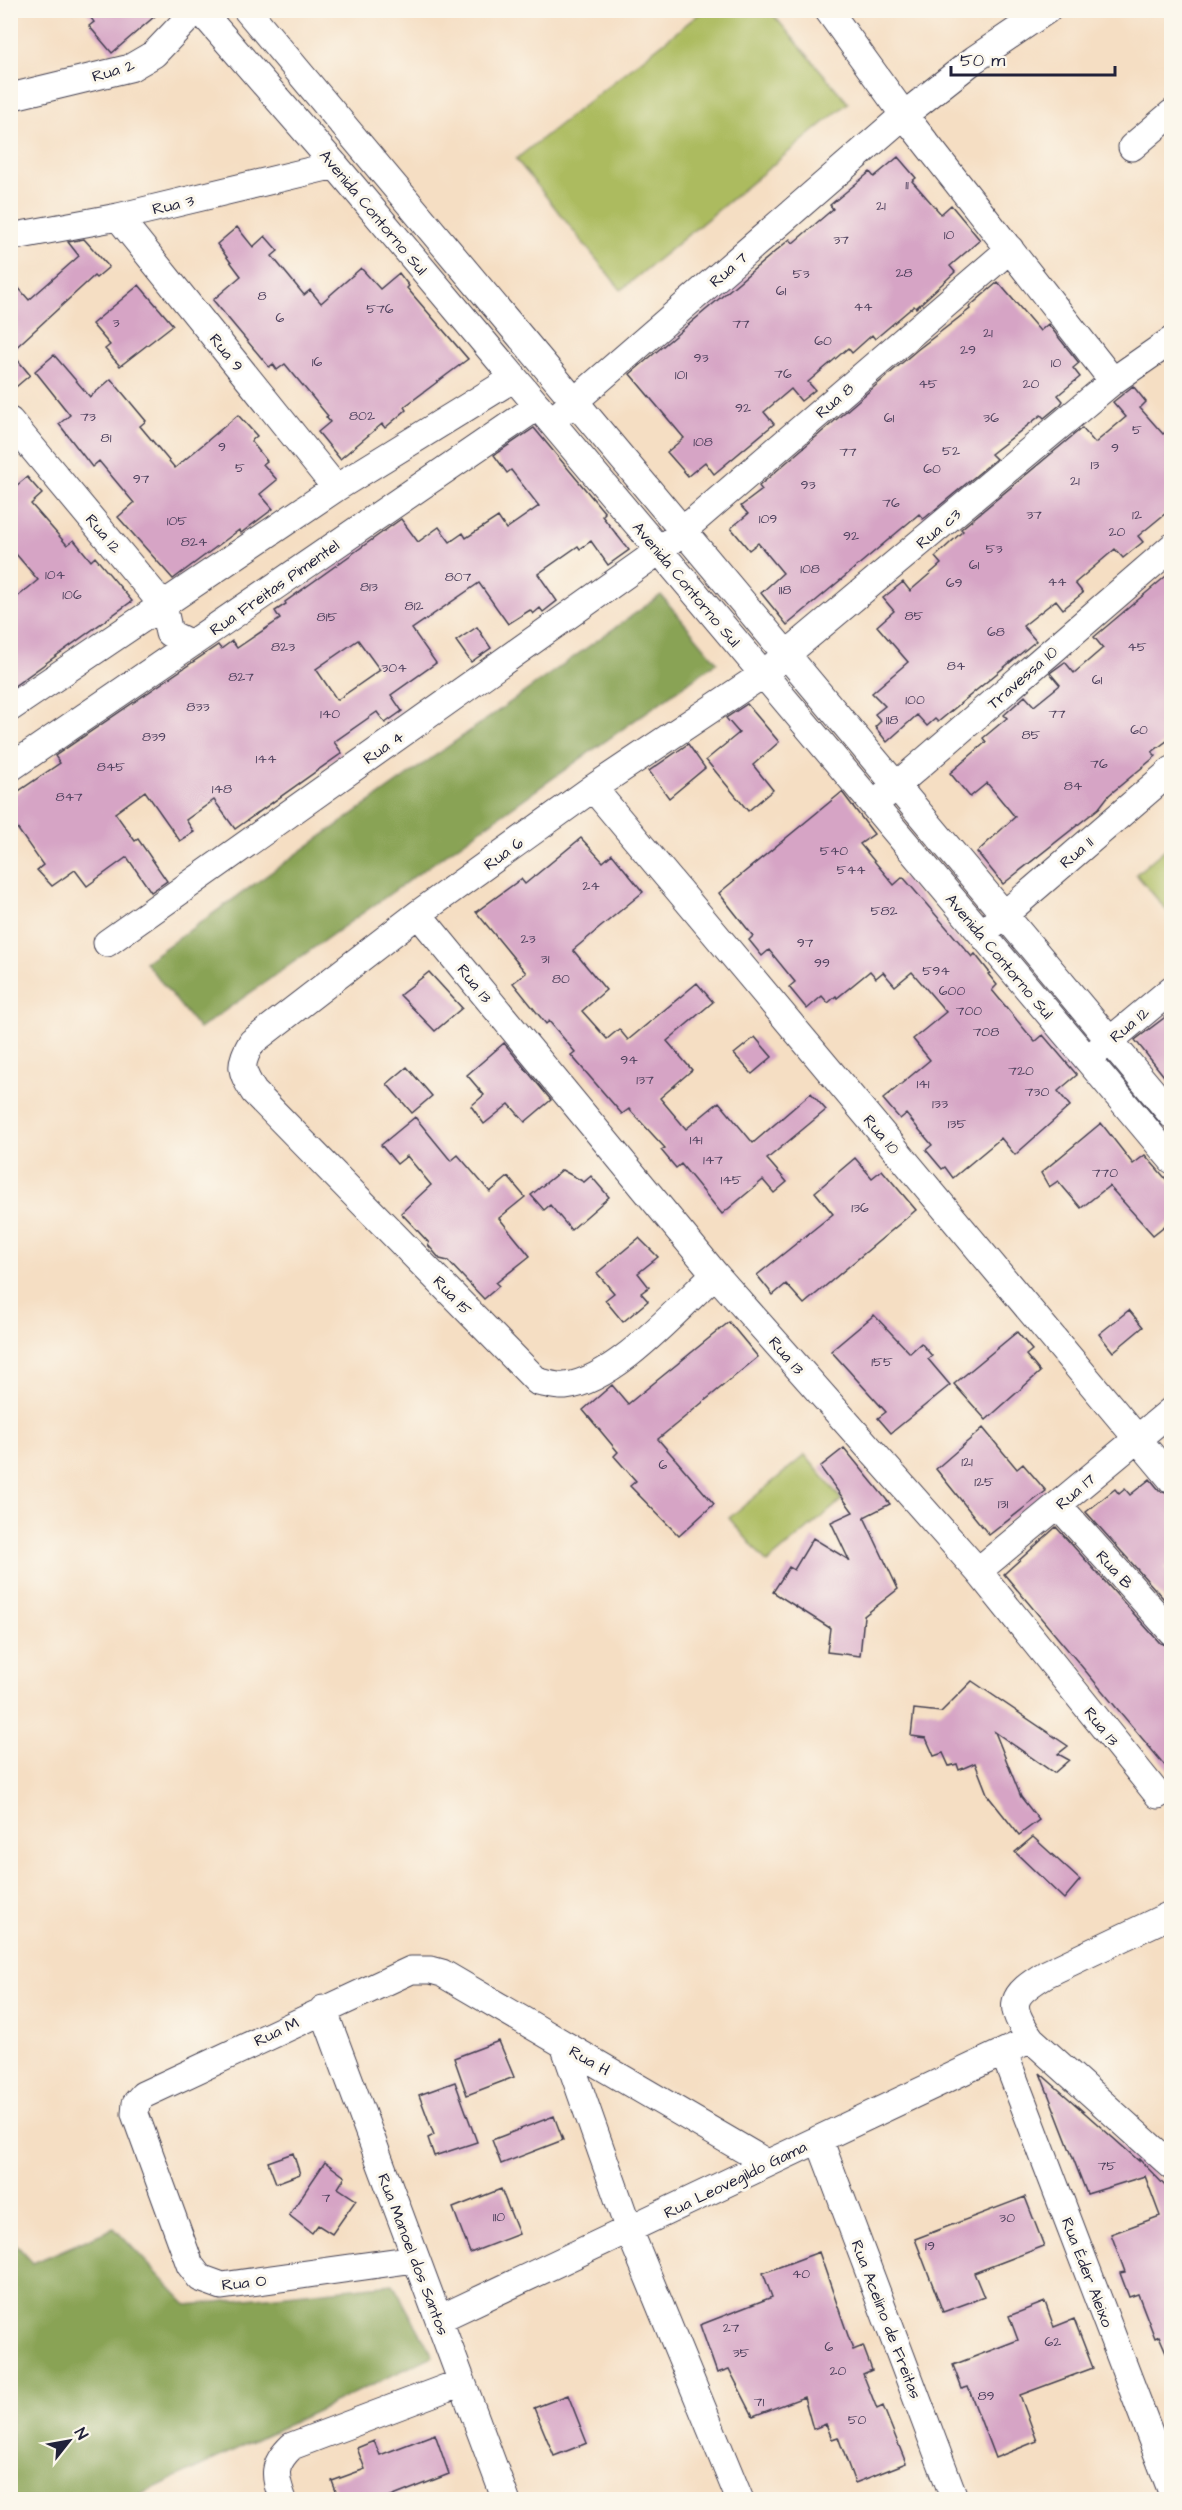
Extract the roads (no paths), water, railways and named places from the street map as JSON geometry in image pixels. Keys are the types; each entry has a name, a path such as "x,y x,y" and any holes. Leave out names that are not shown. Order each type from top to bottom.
{"street":[{"name":"Rua 2","path":"11,96 130,68 154,54 198,10"},
{"name":"Avenida Contorno Sul","path":"198,10 335,165 1172,1160"},
{"name":"Avenida Contorno Sul","path":"247,10 1172,1115"},
{"path":"828,10 904,115 1113,381"},
{"name":"Rua 7","path":"544,413 575,402 904,115 975,59 1047,10"},
{"path":"1132,147 1172,113"},
{"name":"Rua 3","path":"10,237 118,217 335,165"},
{"name":"Rua 9","path":"118,217 336,488"},
{"name":"Rua 8","path":"659,551 1010,249"},
{"name":"Rua c3","path":"762,675 1113,381 1172,340"},
{"path":"10,708 336,488 514,378"},
{"name":"Rua Freitas Pimentel","path":"10,768 191,644 544,413"},
{"name":"Rua 12","path":"10,421 163,605 169,633 191,644"},
{"name":"Travessa 10","path":"873,806 1172,547"},
{"name":"Rua 4","path":"107,943 659,551"},
{"name":"Rua 6","path":"252,1042 418,914 593,788 762,675"},
{"name":"Rua 11","path":"981,935 1172,770"},
{"name":"Rua 10","path":"593,788 1172,1480"},
{"name":"Rua 13","path":"418,914 715,1274 978,1571 1158,1795"},
{"name":"Rua 12","path":"1087,1059 1172,989"},
{"name":"Rua 15","path":"252,1042 242,1061 244,1075 254,1092 538,1382 564,1387 594,1378 621,1361 715,1274"},
{"name":"Rua 17","path":"978,1571 1172,1410"},
{"name":"Rua B","path":"1058,1505 1172,1632"},
{"path":"1172,1914 1027,1985 1019,1994 1015,2005 1016,2017 1031,2039 1172,2166"},
{"name":"Rua M","path":"143,2096 323,2009 411,1970"},
{"name":"Rua H","path":"411,1970 442,1973 767,2163"},
{"name":"Rua Manoel dos Santos","path":"323,2009 506,2499"},
{"name":"Rua Leovegildo Gama","path":"439,2319 1031,2039"},
{"path":"564,2045 629,2230 740,2499"},
{"name":"Rua Éder Aleixo","path":"1004,2053 1172,2492"},
{"name":"Rua O","path":"143,2096 136,2103 135,2114 190,2265 200,2278 222,2286 415,2259"},
{"name":"Rua Acelino de Freitas","path":"819,2139 955,2499"},
{"path":"283,2499 275,2468 281,2457 292,2446 462,2382"}]}
